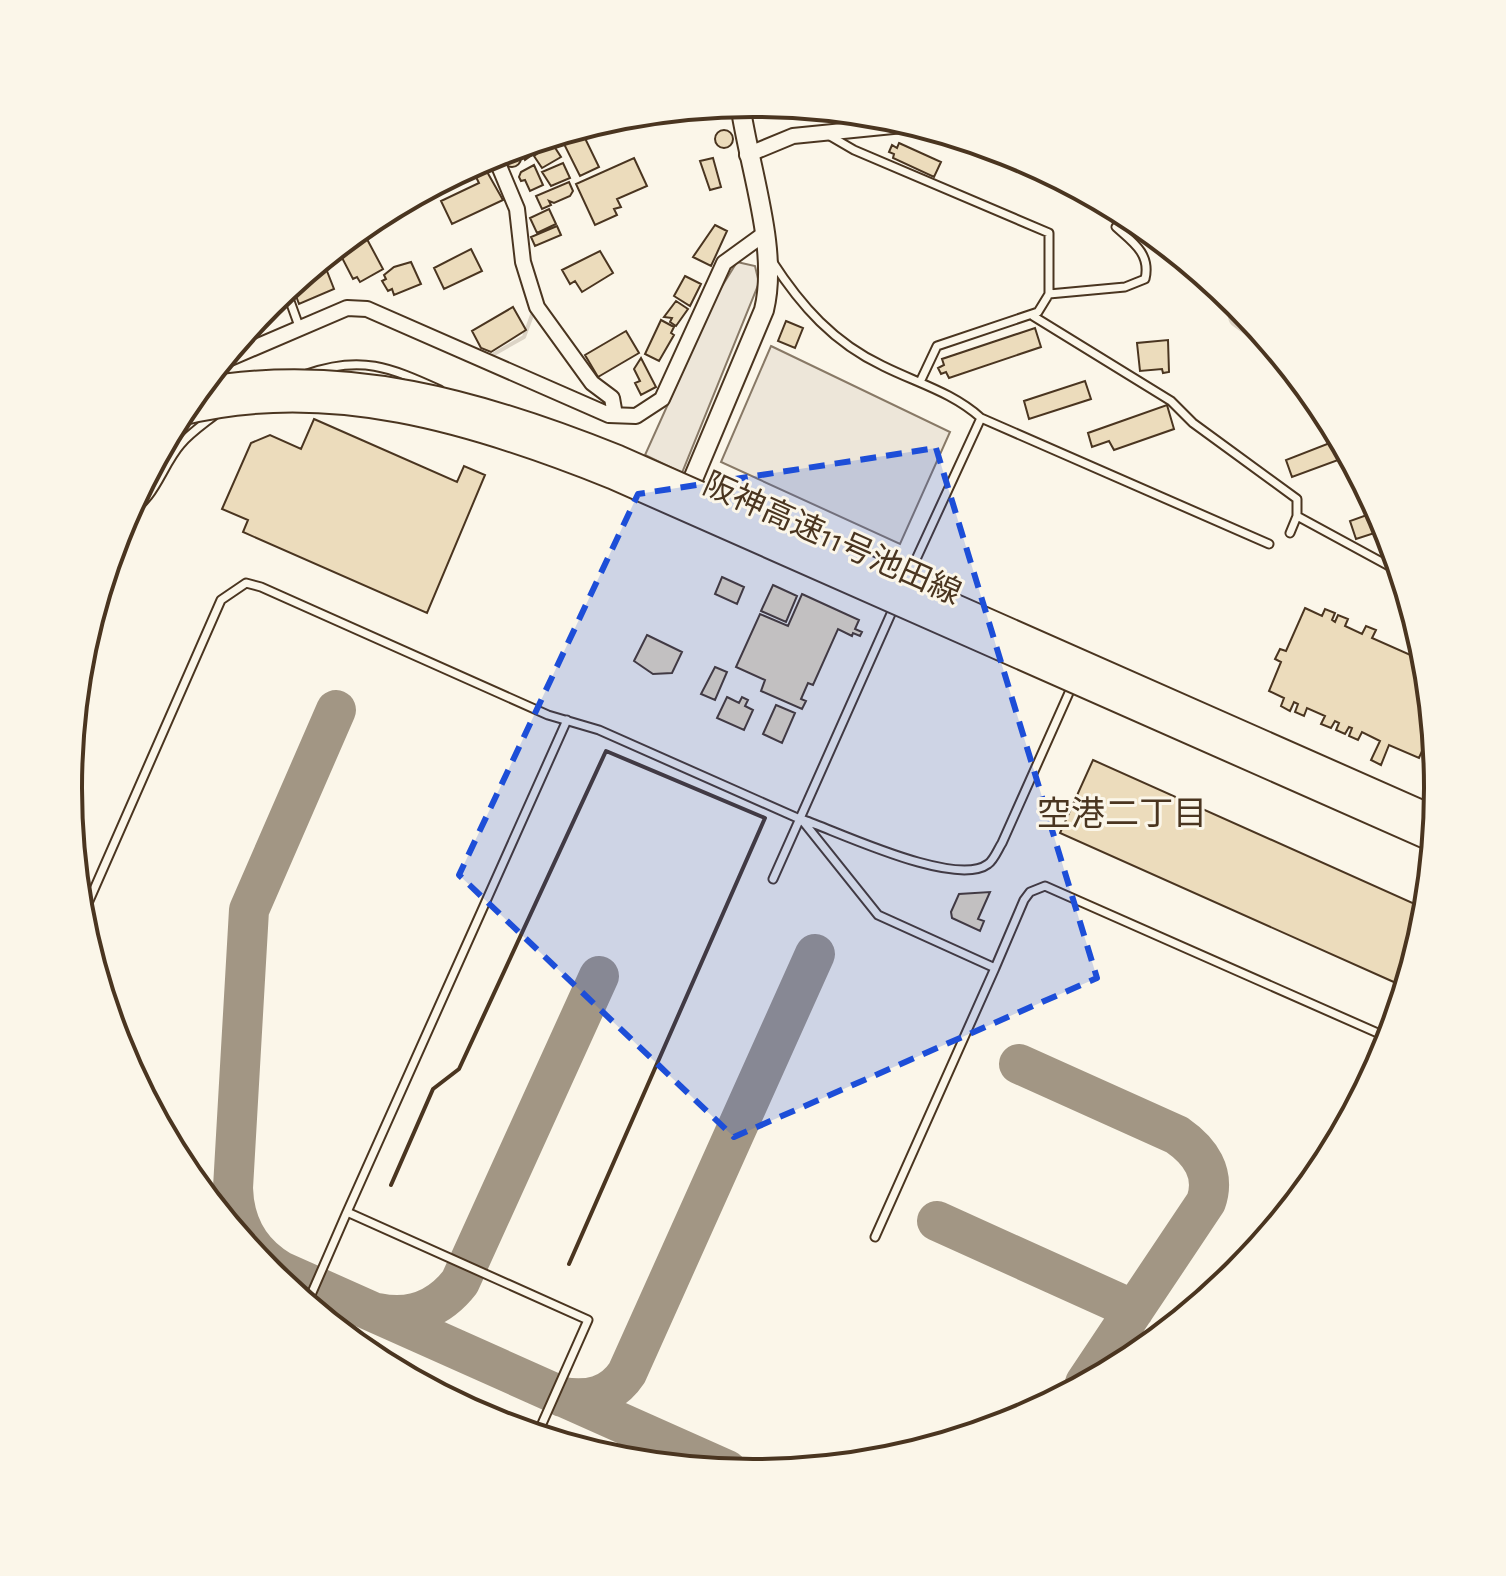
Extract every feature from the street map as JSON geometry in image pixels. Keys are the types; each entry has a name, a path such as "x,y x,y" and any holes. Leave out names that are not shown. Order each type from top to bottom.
{"highway":[{"name":"阪神高速11号池田線","path":"214,389 288,381 368,385 444,398 524,422 618,458 1423,814"},
{"name":"阪神高速11号池田線","path":"199,410 245,402 336,401 402,409 518,440 612,476 1423,834"}],"street":[{"path":"742,117 770,258 770,287 764,310 683,497 1423,823"},
{"path":"747,155 785,138 871,128"},
{"path":"499,167 517,209 523,262 537,307 592,383 612,398 615,415"},
{"path":"244,353 347,308 367,309 615,415 636,416 662,399 724,263 764,234"}],"lane":[{"path":"825,132 868,156 1049,233 1049,294 1033,316 937,346 920,382"},
{"path":"1049,294 1125,287 1145,279 1148,268 1140,248 1116,227"},
{"path":"770,258 792,294 828,330 881,366 960,399 981,418 1269,544"},
{"path":"291,303 300,329"},
{"path":"1033,316 1171,401 1193,423 1297,499 1297,516 1290,533"},
{"path":"149,494 161,481 180,445 235,399 333,365 357,362 405,374 683,497"},
{"path":"773,879 981,418"},
{"path":"1297,516 1385,564"},
{"path":"91,896 221,600 246,583 548,715 599,730 802,820 942,870 968,871 989,864 1002,843 1078,672"},
{"path":"312,1293 567,720"},
{"path":"802,820 878,915 995,968"},
{"path":"875,1237 1030,892 1045,886 1377,1033"},
{"path":"347,1212 588,1320 542,1424"}],"highlighted area":[{"path":"936,448 1097,978 734,1137 459,875 638,494"}],"shaded area":[{"path":"737,262 755,266 759,283 682,473 645,455 719,291"},
{"path":"771,346 950,432 900,544 721,462"}],"building":[{"path":"720,130 728,130 733,139 731,146 720,148 715,143 715,135"},
{"path":"585,139 599,167 580,176 564,145"},
{"path":"899,143 941,162 934,177 893,158 894,154 889,152 892,145 897,148"},
{"path":"555,147 561,157 542,168 534,156"},
{"path":"634,158 647,186 617,199 621,207 614,209 617,215 595,225 576,184"},
{"path":"713,158 721,187 710,190 700,161"},
{"path":"521,159 515,166 506,164"},
{"path":"563,163 570,178 551,186 542,172"},
{"path":"534,165 543,185 530,191 525,180 521,181 519,177 521,172"},
{"path":"487,172 503,200 452,224 441,201 479,183 476,177"},
{"path":"569,182 573,191 570,196 554,203 549,201 551,205 542,209 536,196"},
{"path":"549,209 556,224 537,233 530,218"},
{"path":"715,225 727,231 711,266 693,257"},
{"path":"557,226 561,235 535,246 531,237"},
{"path":"367,240 383,269 360,282 357,277 353,279 342,258"},
{"path":"471,249 482,271 444,289 434,268"},
{"path":"600,251 613,273 582,292 575,281 570,284 562,270"},
{"path":"411,262 421,284 394,295 382,281 386,279 384,275 394,267"},
{"path":"327,271 334,289 299,304 297,297"},
{"path":"685,276 701,284 690,306 674,296"},
{"path":"676,301 688,309 676,326 670,322 672,318 664,317"},
{"path":"513,307 526,330 491,352 481,348 472,331"},
{"path":"661,320 674,327 671,333 674,335 659,361 645,354"},
{"path":"786,321 803,328 795,348 778,341"},
{"path":"1035,328 1041,347 949,378 946,372 941,374 938,368 944,365 942,359"},
{"path":"626,331 639,353 598,377 585,355"},
{"path":"1168,340 1169,372 1163,373 1162,369 1140,371 1137,343"},
{"path":"641,358 656,387 641,395 635,383 640,381 634,369"},
{"path":"1085,381 1091,399 1029,419 1024,401"},
{"path":"1167,405 1174,429 1114,450 1109,441 1092,447 1088,433"},
{"path":"314,419 457,482 464,466 485,475 427,613 243,532 248,520 222,509 251,443 270,435 301,449"},
{"path":"1328,444 1338,460 1292,477 1286,460"},
{"path":"1366,515 1374,533 1356,539 1350,521"},
{"path":"722,577 744,587 737,604 715,594"},
{"path":"773,585 797,596 786,622 761,611"},
{"path":"802,594 859,620 855,629 862,632 860,636 853,633 852,636 838,629 813,685 808,683 801,699 806,701 802,709 761,691 765,680 736,667 760,614 788,626"},
{"path":"1305,608 1322,616 1325,609 1335,613 1332,620 1335,622 1338,615 1348,619 1345,626 1362,634 1366,626 1376,630 1372,638 1411,655 1423,744 1419,758 1389,745 1381,765 1371,760 1380,741 1362,732 1358,740 1349,736 1352,728 1349,727 1345,734 1336,730 1339,723 1335,721 1331,728 1321,724 1325,716 1307,708 1304,716 1295,712 1298,704 1294,702 1290,711 1281,706 1284,698 1269,691 1281,662 1275,659 1280,649 1286,651"},
{"path":"647,635 682,652 672,673 653,674 634,661"},
{"path":"715,667 727,672 715,700 701,694"},
{"path":"727,697 739,703 742,697 748,700 745,706 753,710 744,730 717,718"},
{"path":"776,705 795,713 782,743 763,734"},
{"path":"1093,760 1414,903 1395,982 1060,833"},
{"path":"990,892 978,919 984,921 980,931 952,918 951,912 959,894"}],"waterway":[{"path":"494,354 524,337 532,315"}],"taxiway":[{"path":"229,1206 249,910 336,710"},
{"path":"562,1397 598,1396 614,1387 627,1373 815,954"},
{"path":"378,1313 402,1315 424,1310 443,1299 460,1282 599,976"},
{"path":"1019,1064 1177,1135 1193,1148 1207,1172 1209,1191 1206,1202 1099,1363"},
{"path":"233,1188 238,1216"},
{"path":"937,1221 1134,1310"},
{"path":"296,1277 697,1457"}],"wall":[{"path":"391,1185 433,1089 459,1069 606,751 765,818 569,1264"}],"district":[{"name":"空港二丁目","path":"1122,815"}]}
